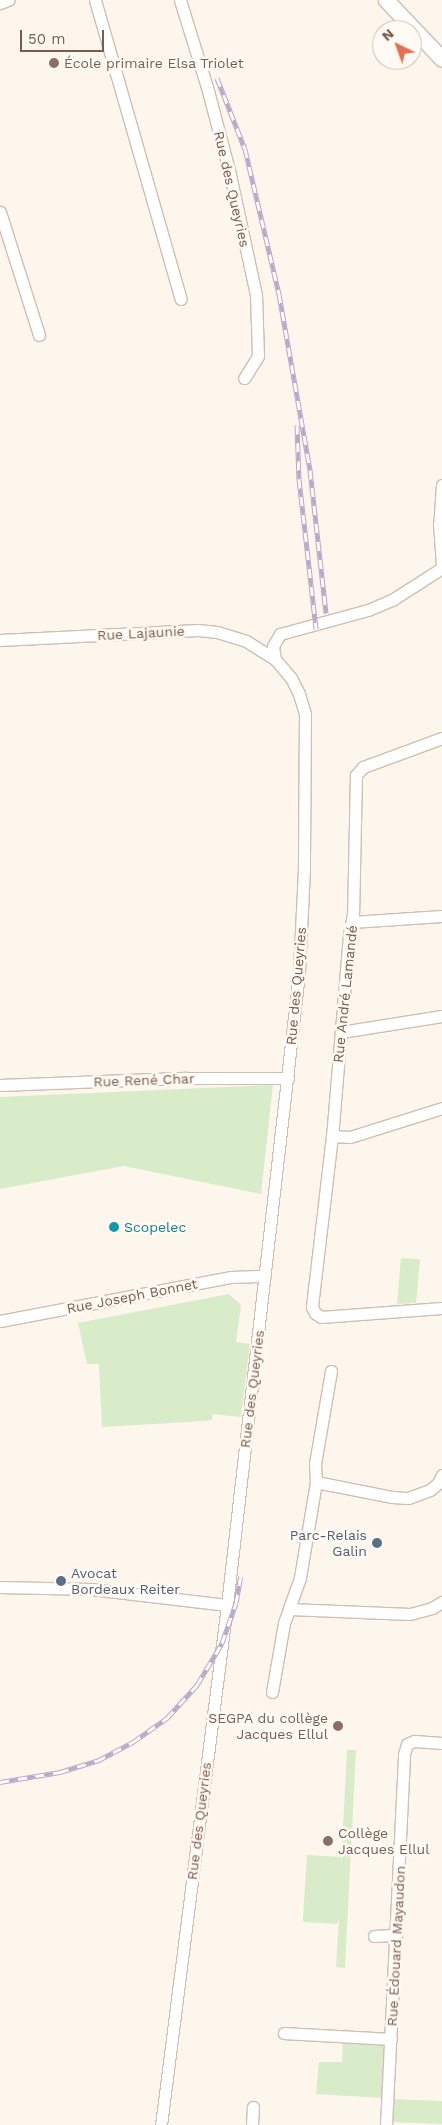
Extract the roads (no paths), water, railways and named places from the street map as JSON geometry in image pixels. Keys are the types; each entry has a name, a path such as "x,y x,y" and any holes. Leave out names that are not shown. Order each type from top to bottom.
{"main road":[{"path":"386,0 442,59"}],"street":[{"path":"0,3 8,0"},
{"path":"95,0 152,192 181,299"},
{"name":"Rue des Queyries","path":"180,0 207,87 229,170 256,295 258,356 244,378"},
{"path":"0,212 39,335"},
{"path":"275,659 274,646 280,634 368,610 392,600 442,566 439,524 442,485"},
{"name":"Rue Lajaunie","path":"0,640 198,630 234,636 275,659"},
{"name":"Rue des Queyries","path":"161,2125 227,1604 288,1078 302,911 304,741 306,733 304,714 299,694 291,678 275,659"},
{"name":"Rue André Lamandé","path":"442,738 358,770 356,775 352,922 349,935 332,1136 312,1307 315,1313 321,1317 442,1308"},
{"path":"352,922 442,916"},
{"path":"341,1032 442,1016"},
{"name":"Rue René Char","path":"0,1085 215,1078 288,1078"},
{"path":"332,1136 350,1137 442,1108"},
{"name":"Rue Joseph Bonnet","path":"0,1321 230,1277 243,1275 265,1276"},
{"path":"272,1692 284,1623 300,1578 316,1482 315,1464 331,1371"},
{"path":"316,1482 408,1498 430,1490 438,1483 442,1475"},
{"path":"0,1587 91,1589 227,1604"},
{"path":"290,1609 410,1614 432,1608 442,1602"},
{"name":"Rue Édouard Mayaudon","path":"386,2125 404,1754 407,1744 414,1741 442,1742"},
{"path":"374,1936 396,1935"},
{"path":"284,2033 391,2039"},
{"path":"252,2125 253,2107"}],"railway":[{"path":"217,78 245,149 279,294 310,470 326,613"},
{"path":"297,425 299,479 316,629"},
{"path":"0,1782 60,1772 97,1761 133,1742 167,1718 197,1685 222,1643 236,1603 241,1576"}],"place":[{"name":"École primaire Elsa Triolet","path":"54,63"},
{"name":"Scopelec","path":"114,1227"},
{"name":"Parc-Relais Galin","path":"377,1543"},
{"name":"Avocat Bordeaux Reiter","path":"61,1581"},
{"name":"SEGPA du collège Jacques Ellul","path":"338,1726"},
{"name":"Collège Jacques Ellul","path":"328,1841"}]}
